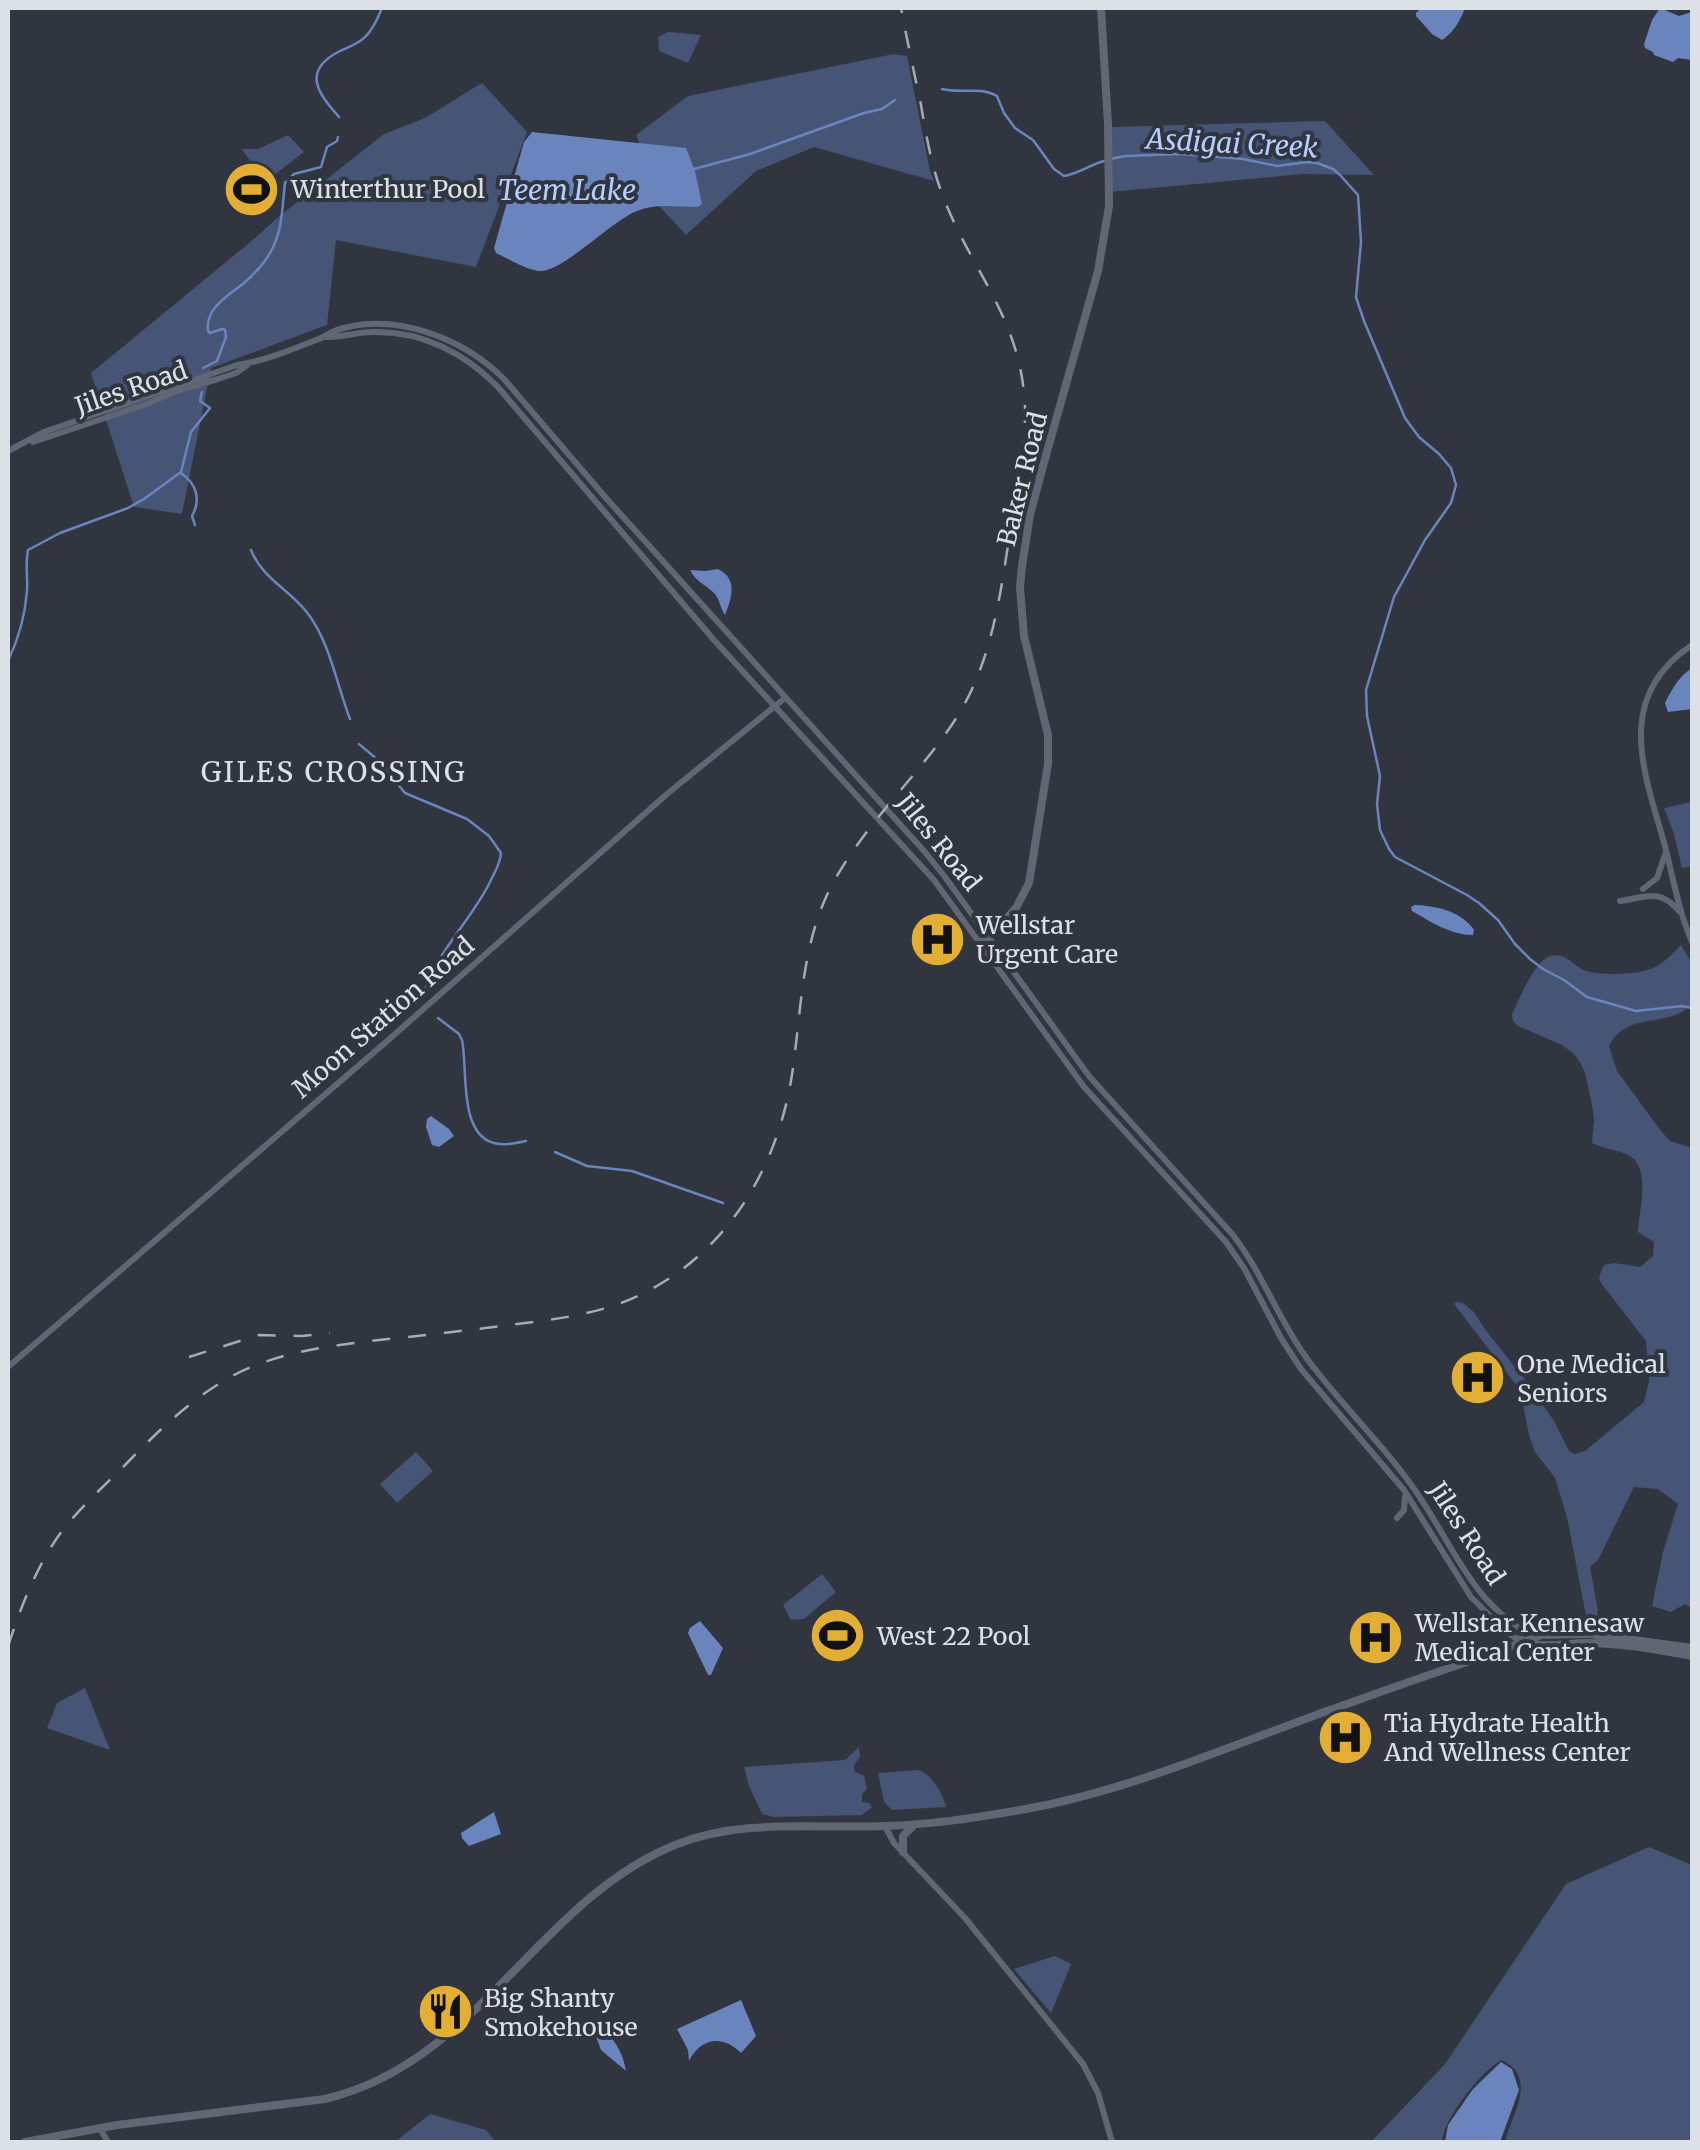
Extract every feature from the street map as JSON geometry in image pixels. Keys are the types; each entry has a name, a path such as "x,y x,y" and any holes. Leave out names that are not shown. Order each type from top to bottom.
{"main road":[{"name":"Baker Road","path":"984,939 1016,908 1029,883 1048,764 1048,736 1024,636 1020,588 1030,515 1098,271 1109,206 1101,8"},
{"path":"24,2142 98,2128 326,2099 357,2091 428,2051 618,1875 684,1841 732,1829 916,1824 1044,1805 1150,1776 1541,1636 1584,1634 1692,1648"},
{"path":"1522,1643 1588,1643 1692,1656"},
{"path":"902,1852 903,1836 916,1824"}],"street":[{"name":"Jiles Road","path":"324,338 351,327 406,327 442,338 485,362 504,379 946,877 1084,1087 1226,1242 1302,1368 1404,1490 1461,1583 1482,1609 1522,1643"},
{"name":"Jiles Road","path":"8,451 236,373 250,363 324,338 370,332 418,337 478,369 497,386 714,640 934,880 1088,1076 1233,1235 1300,1348 1398,1466 1473,1584 1520,1629 1522,1643"},
{"path":"1692,644 1662,674 1648,698 1642,718 1641,758 1692,942"},
{"name":"Moon Station Road","path":"8,1367 667,794 785,698"},
{"path":"1643,888 1658,878 1666,851"},
{"path":"1620,901 1659,895 1683,916"},
{"path":"1397,1518 1405,1506 1404,1490"},
{"path":"1502,1628 1506,1648"},
{"path":"885,1826 902,1852 957,1909 1083,2064 1101,2100 1112,2142"},
{"path":"98,2128 108,2142"}],"shaded area":[{"path":"668,32 701,35 688,63 659,51 658,37"},
{"path":"894,54 907,56 934,181 814,147 756,171 686,235 660,207 678,171 647,162 636,135 688,96"},
{"path":"482,83 527,132 476,267 336,240 327,325 211,368 182,514 134,507 91,373 384,134 425,118"},
{"path":"1325,121 1374,175 1303,174 1109,192 1109,127"},
{"path":"288,135 304,152 265,182 242,149 258,149"},
{"path":"1692,802 1692,866 1682,868 1664,808"},
{"path":"1681,945 1692,963 1692,1005 1675,1015 1628,1027 1609,1046 1617,1071 1661,1131 1670,1141 1692,1148 1692,1608 1685,1604 1671,1612 1652,1606 1678,1504 1658,1489 1634,1487 1598,1560 1590,1567 1598,1611 1595,1626 1588,1626 1567,1517 1555,1478 1535,1452 1520,1390 1454,1304 1463,1303 1474,1312 1574,1454 1585,1451 1644,1402 1649,1381 1646,1341 1599,1277 1604,1265 1640,1267 1653,1256 1654,1242 1638,1232 1640,1170 1630,1156 1592,1143 1592,1104 1585,1073 1573,1053 1518,1026 1512,1014 1533,972 1551,956 1566,958 1586,971 1622,974 1657,966"},
{"path":"416,1452 433,1471 397,1503 380,1484"},
{"path":"822,1574 836,1592 804,1619 791,1620 783,1605"},
{"path":"85,1688 110,1750 47,1728 57,1703"},
{"path":"859,1747 855,1772 864,1776 867,1789 862,1802 872,1807 862,1815 762,1814 744,1767 845,1760"},
{"path":"918,1770 936,1785 946,1807 892,1810 884,1802 878,1773"},
{"path":"1649,1847 1692,1865 1692,2142 1505,2142 1521,2087 1513,2068 1502,2060 1465,2096 1449,2121 1442,2142 1371,2142 1445,2064 1566,1884"},
{"path":"1055,1956 1071,1964 1051,2013 1014,1969"},
{"path":"430,2114 486,2130 496,2142 395,2142"}],"water":[{"path":"1421,8 1465,8 1456,26 1442,40 1416,16"},
{"path":"1660,8 1679,16 1692,12 1692,60 1678,58 1673,62 1645,48 1652,20"},
{"name":"Teem Lake","path":"532,132 686,148 702,204 637,211 560,264 539,271 522,266 496,253 494,248 524,142"},
{"path":"718,569 731,583 725,615 716,595 690,570"},
{"path":"1692,668 1692,709 1668,712 1665,703 1670,693"},
{"path":"1415,905 1455,914 1469,924 1473,935 1434,923 1412,911"},
{"path":"431,1116 454,1136 439,1147 432,1145 426,1127"},
{"path":"700,1621 723,1648 711,1675 688,1633"},
{"path":"494,1812 501,1834 469,1846 461,1833"},
{"path":"741,2000 756,2036 741,2053 720,2041 706,2043 689,2061 677,2029"},
{"path":"601,2029 618,2047 626,2071 601,2050 595,2034"},
{"path":"1501,2062 1512,2069 1519,2090 1500,2142 1445,2142 1448,2125 1473,2089"}],"waterway":[{"path":"339,117 320,92 320,67 363,39 382,8"},
{"name":"Asdigai Creek","path":"942,89 983,91 997,96 1015,128 1033,140 1054,169 1064,176 1107,160"},
{"name":"Asdigai Creek","path":"694,169 882,109 895,100"},
{"path":"203,368 217,361 226,337 225,330 208,331 214,309 255,273 274,245 285,183 294,174 321,167 327,147 338,137"},
{"name":"Asdigai Creek","path":"1110,159 1181,154 1277,166 1317,163 1333,169 1358,195 1361,242 1356,297 1364,321 1405,418 1451,468 1456,485 1451,503 1425,540 1394,597 1366,690 1367,716 1380,776 1380,830 1395,857 1479,903 1530,959 1587,997 1636,1011 1692,1008"},
{"path":"8,661 25,610 28,550 60,533 128,508 181,472 191,432 210,408 200,401 202,392"},
{"path":"181,473 196,493 192,516 195,525"},
{"path":"251,550 262,569 302,606 316,626 350,719"},
{"path":"359,744 405,793 467,819 489,836 501,853 482,896 437,963 425,991"},
{"path":"438,1018 462,1040 467,1098 475,1127 494,1143 526,1141"},
{"path":"555,1152 587,1166 632,1171 723,1203"}],"railway":[{"path":"8,1646 32,1584 65,1527 165,1425 222,1382 256,1365 312,1350 545,1320 632,1299 678,1272 705,1250 728,1225 764,1168 787,1102 807,958 819,916 839,872 951,726 976,680 998,604 1021,466 1025,406 1014,345 937,181 901,8"},
{"path":"189,1357 259,1335 330,1333"}],"place":[{"name":"Winterthur Pool","path":"252,189"},
{"name":"Wellstar Urgent Care","path":"937,939"},
{"name":"One Medical Seniors","path":"1478,1378"},
{"name":"West 22 Pool","path":"838,1636"},
{"name":"Wellstar Kennesaw Medical Center","path":"1376,1637"},
{"name":"Tia Hydrate Health And Wellness Center","path":"1345,1737"},
{"name":"Big Shanty Smokehouse","path":"445,2012"}],"district":[{"name":"GILES CROSSING","path":"334,772"}]}
